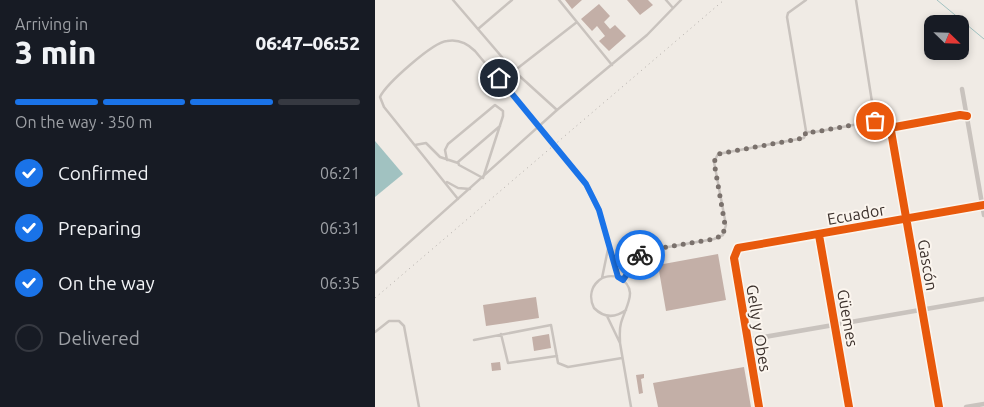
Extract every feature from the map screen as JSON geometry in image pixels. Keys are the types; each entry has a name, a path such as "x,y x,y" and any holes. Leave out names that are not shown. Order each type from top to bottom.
{"street":[{"path":"962,89 984,215"},
{"name":"Gascón","path":"939,407 891,128 967,116"},
{"name":"Ecuador","path":"734,253 738,248 983,205"},
{"name":"Güemes","path":"819,234 849,407"},
{"name":"Gelly y Obes","path":"734,253 759,407"},
{"path":"747,340 984,299"},
{"path":"966,407 984,404"}],"lane":[{"path":"453,0 514,71 557,110"},
{"path":"478,29 512,0"},
{"path":"559,0 612,65"},
{"path":"666,0 673,8"},
{"path":"375,273 557,110 647,35 681,0"},
{"path":"623,280 645,251 714,239 723,235 725,225 714,162 718,154 804,138 806,132 787,17 788,14 806,0"},
{"path":"806,132 875,121 856,0"},
{"path":"514,71 577,22"},
{"path":"380,97 387,85 436,46 446,41 469,45 534,118 586,184 599,210 618,277"},
{"path":"375,96 380,97"},
{"path":"380,97 384,107 446,181 458,199"},
{"path":"447,160 445,150 448,144 493,106 503,111 483,178"},
{"path":"457,163 500,126"},
{"path":"415,145 425,143 439,157 457,163 483,178"},
{"path":"446,181 458,188 470,189"},
{"path":"603,278 609,248"},
{"path":"626,310 614,316 607,316 594,308 591,298 595,284 603,278 618,277 623,280 631,294 626,310 619,331 631,407"},
{"path":"607,316 620,343"},
{"path":"375,332 392,320 399,321 405,326 419,407"},
{"path":"474,340 551,325 558,363 568,368 622,358"},
{"path":"501,334 508,363 557,356"}],"water":[{"path":"375,141 403,174 375,197"}],"building":[{"path":"565,0 582,0 572,9"},
{"path":"627,0 648,0 653,5 640,15"},
{"path":"599,4 610,16 604,22 610,29 615,25 626,36 609,51 599,41 605,36 597,26 592,31 581,19"},
{"path":"718,254 726,300 666,311 658,265"},
{"path":"536,297 539,318 486,326 483,305"},
{"path":"549,334 551,348 534,351 532,337"},
{"path":"500,362 501,370 492,371 491,363"},
{"path":"744,367 751,407 658,407 653,383"},
{"path":"644,374 644,378 641,379 643,393 639,394 636,375"}],"waterway":[{"path":"937,0 984,39"}],"railway":[{"path":"375,298 724,0"}],"cycle path":[{"path":"939,407 891,128 960,115 967,116"},
{"path":"759,407 734,258 738,248 984,205"},
{"path":"819,235 849,407"}],"way so far":[{"path":"640,255 649,250 719,238 723,235 725,225 714,162 715,158 722,151 804,138 806,132 875,121"}],"route":[{"path":"499,78 534,118 586,184 599,210 618,277 623,280 640,255"}]}
